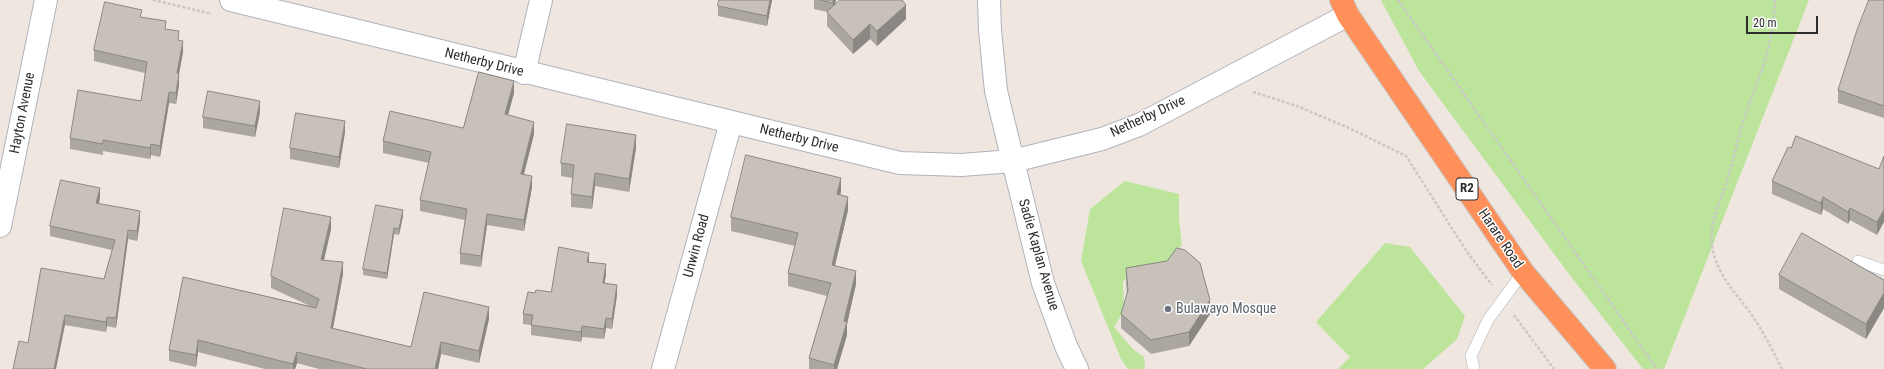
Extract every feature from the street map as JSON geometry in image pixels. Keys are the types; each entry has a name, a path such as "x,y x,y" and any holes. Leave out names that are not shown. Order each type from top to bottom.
{"highway":[{"name":"Harare Road","path":"1345,7 1523,272 1605,369"}],"street":[{"name":"Hayton Avenue","path":"0,226 46,0"},
{"name":"Netherby Drive","path":"231,0 524,73 900,163 961,165 1012,161 1102,139 1139,125 1345,7"},
{"path":"524,73 541,0"},
{"name":"Sadie Kaplan Avenue","path":"989,0 990,30 996,91 1012,161 1043,283 1066,346 1077,369"},
{"name":"Unwin Road","path":"663,369 731,122"}],"lane":[{"path":"1858,261 1884,270"},
{"path":"1474,369 1471,356 1488,320 1523,272"}],"path":[{"path":"1398,0 1657,369"},
{"path":"1775,0 1774,20 1766,56 1741,128 1726,184 1715,214 1711,235 1714,255 1723,276 1732,292 1749,311 1782,369"},
{"path":"1249,91 1297,106 1349,128 1406,156 1467,252 1554,369"}],"green space":[{"path":"1381,0 1809,0 1664,369 1643,369 1566,270 1419,71"},
{"path":"1125,181 1179,194 1179,220 1182,245 1168,261 1134,267 1123,282 1124,310 1114,327 1133,349 1144,357 1145,369 1128,369 1121,359 1081,261 1090,209"},
{"path":"1385,243 1410,247 1465,316 1457,339 1423,369 1338,369 1350,357 1316,322"}],"building":[{"path":"719,0 770,0 767,16 718,6"},
{"path":"821,0 833,0 833,3"},
{"path":"840,0 902,0 906,5 877,31 870,24 853,40 827,12"},
{"path":"1869,0 1884,0 1884,106 1838,90 1857,30"},
{"path":"105,2 142,10 140,17 166,21 165,29 179,31 178,40 183,41 177,73 179,74 176,93 169,92 160,146 151,144 150,148 103,140 103,144 70,138 78,90 141,101 147,62 94,50"},
{"path":"479,72 514,81 505,114 534,122 521,174 532,176 524,220 487,214 481,256 460,253 467,209 420,200 431,152 383,141 390,111 463,128"},
{"path":"208,91 260,101 255,126 203,117"},
{"path":"296,113 345,121 339,157 290,148"},
{"path":"567,124 636,135 629,179 595,173 592,197 571,194 574,165 561,163"},
{"path":"1796,136 1879,169 1884,156 1884,210 1877,222 1850,208 1848,212 1823,197 1821,203 1772,181 1788,147 1791,148"},
{"path":"746,155 841,178 837,194 848,197 832,265 856,271 844,321 847,322 834,365 809,358 831,283 788,273 798,233 731,217"},
{"path":"61,180 100,188 96,203 140,211 137,231 128,230 116,318 107,317 106,322 65,315 54,369 13,369 19,341 28,343 41,268 104,279 115,240 50,226"},
{"path":"376,205 403,210 399,229 394,228 387,273 363,269"},
{"path":"284,208 331,217 321,260 343,262 331,328 411,347 424,292 489,307 479,351 441,342 435,369 367,369 297,352 293,364 198,340 196,355 169,350 183,277 316,308 319,299 271,276"},
{"path":"1802,233 1884,280 1884,293 1866,324 1779,275"},
{"path":"559,247 589,253 587,262 606,264 603,283 617,285 612,319 606,318 604,329 582,326 581,332 531,325 533,315 523,314 528,292 535,293 536,290 551,292"},
{"name":"Bulawayo Mosque","path":"1177,248 1185,250 1200,263 1210,300 1189,332 1151,340 1121,314 1128,290 1126,268 1167,261"}],"place":[{"name":"Bulawayo Mosque","path":"1168,309"}]}
